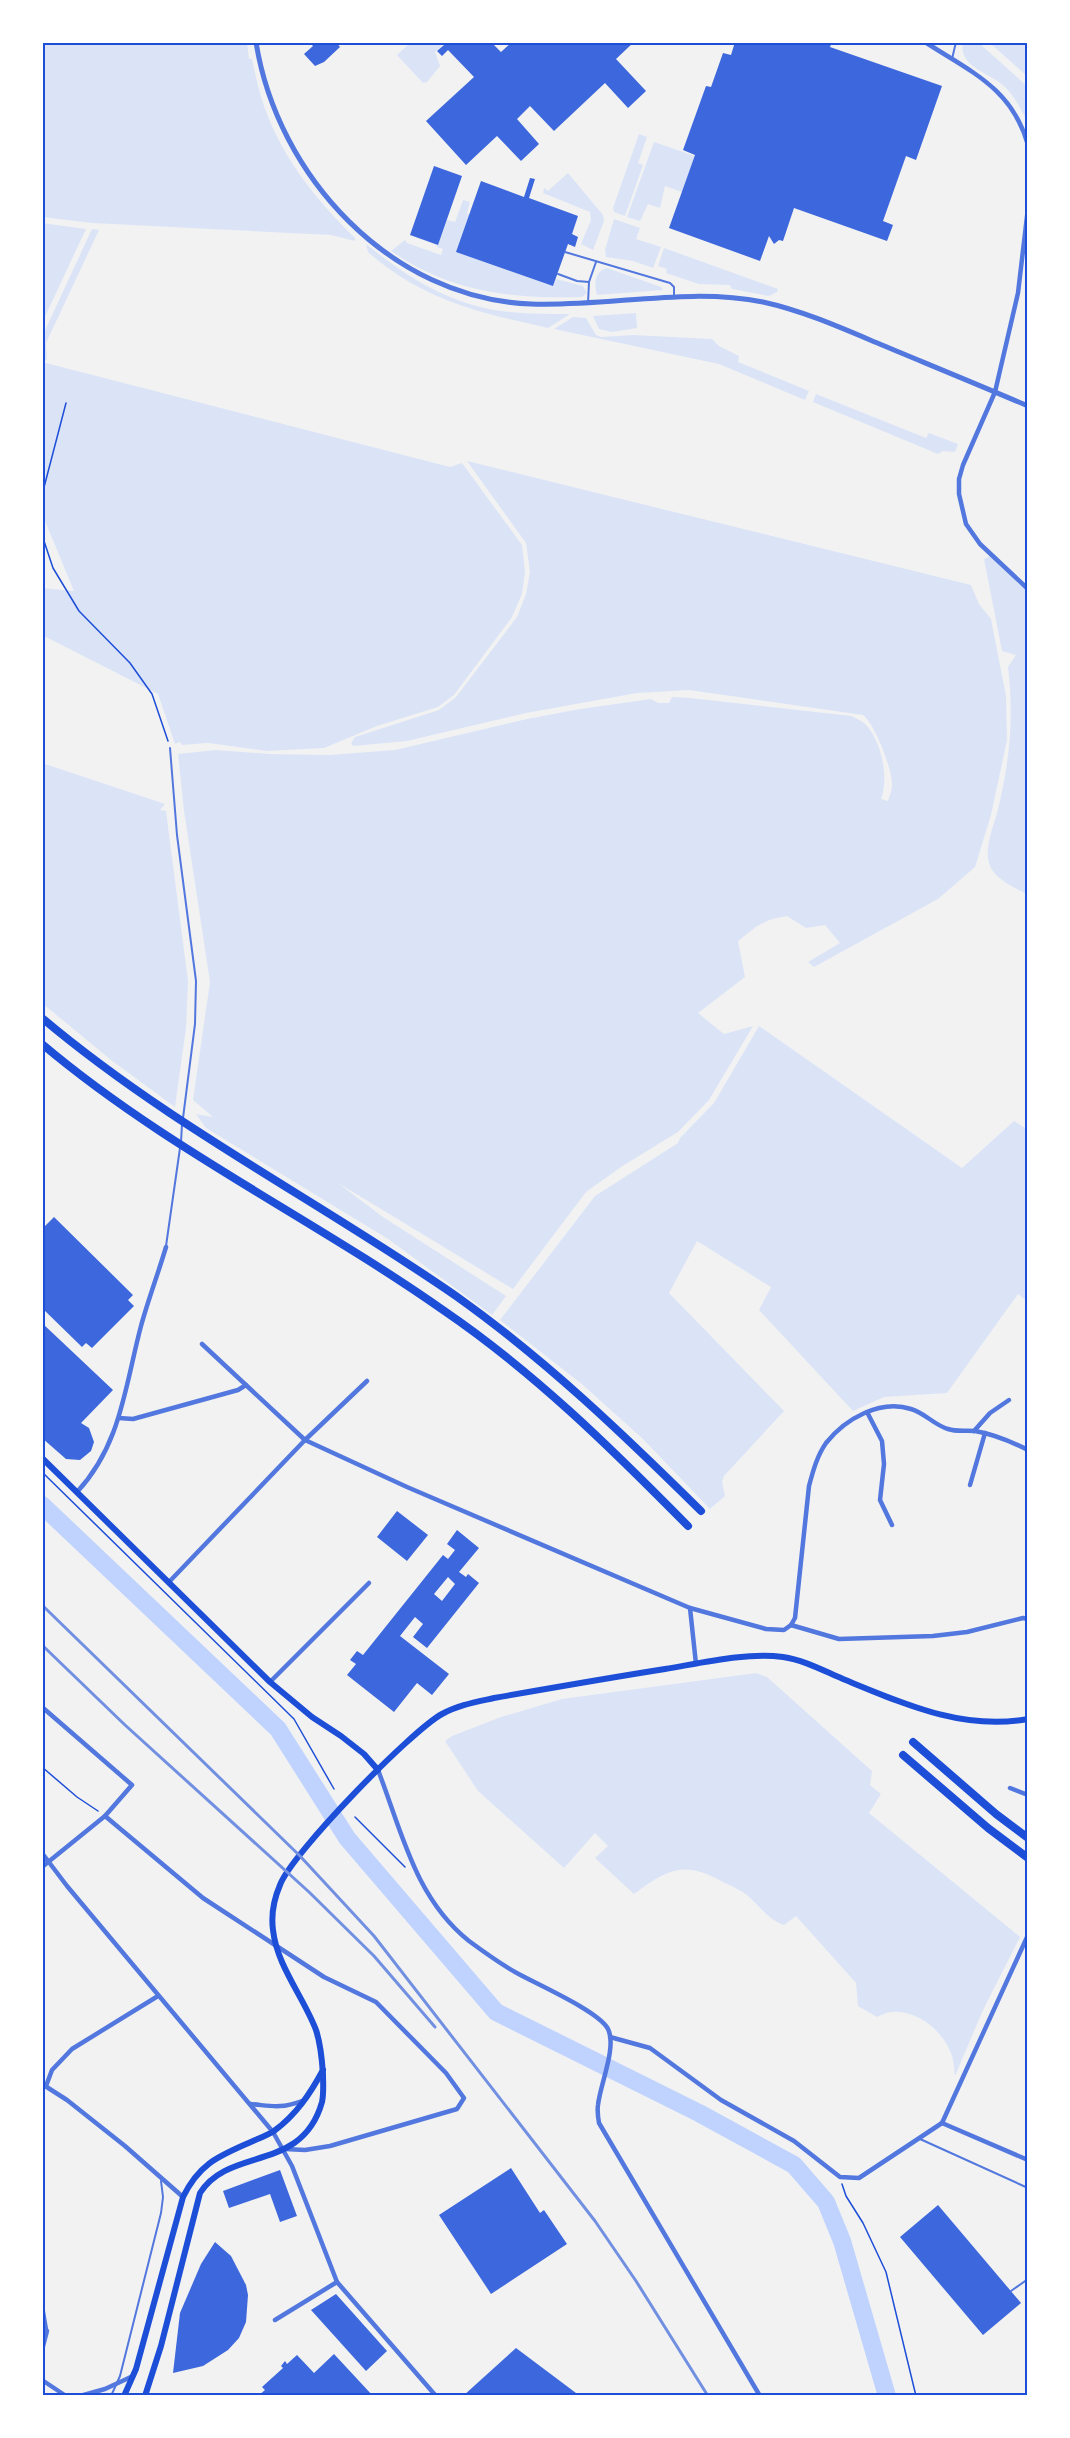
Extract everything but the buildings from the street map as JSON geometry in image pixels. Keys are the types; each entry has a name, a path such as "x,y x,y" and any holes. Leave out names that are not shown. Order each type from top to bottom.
{"highway":[{"path":"42,1018 96,1062 163,1110 381,1246 502,1330 582,1396 701,1511"},
{"path":"42,1044 102,1091 159,1131 372,1262 445,1310 568,1408 688,1526"},
{"path":"913,1742 996,1814 1028,1838"},
{"path":"903,1755 971,1814 1028,1858"}],"main road":[{"path":"42,1458 270,1682 312,1717 364,1754 378,1770"},
{"path":"145,2396 161,2346 200,2193 218,2174 299,2141 314,2121 322,2101 322,2050 315,2028 275,1942 273,1911 280,1885 291,1864 378,1770 441,1714 468,1703 696,1664 766,1656 786,1658 933,1713 971,1720 1028,1719"},
{"path":"124,2396 133,2376 183,2197 197,2173 208,2164 273,2132 306,2100 323,2069"},
{"path":"183,2197 198,2204"}],"street":[{"path":"256,42 268,92 292,149 313,180 333,203 385,253 416,274 476,297 505,303 588,303 674,297 745,300 776,306 858,335 1028,405"},
{"path":"925,42 986,81 1007,100 1019,119 1028,145"},
{"path":"1028,208 1017,300 995,392 963,465 959,494 966,524 980,544 1028,588"},
{"path":"77,1492 98,1466 119,1418 141,1324 166,1247"},
{"path":"202,1344 305,1440 407,1487 690,1608 766,1629 784,1630 795,1618 809,1486 815,1465 825,1444 843,1424 867,1412 885,1407 901,1407 918,1412 949,1430 985,1433 1028,1450"},
{"path":"169,1582 305,1440 367,1381"},
{"path":"119,1418 133,1419 238,1390 246,1385"},
{"path":"974,1431 990,1413 1009,1400"},
{"path":"867,1412 882,1441 884,1464 880,1500 892,1525"},
{"path":"970,1485 985,1433"},
{"path":"270,1682 369,1583"},
{"path":"690,1608 696,1664"},
{"path":"791,1625 839,1639 965,1633 1023,1618 1028,1619"},
{"path":"42,1707 132,1785 105,1816 42,1867"},
{"path":"378,1770 413,1867 432,1901 446,1918 468,1940 512,1971 596,2017 607,2027 610,2037 609,2052 597,2108 599,2123 760,2396"},
{"path":"1010,1788 1028,1795"},
{"path":"105,1816 203,1898 324,1977 376,2002 446,2073 464,2098 457,2109 330,2146 305,2150 284,2149"},
{"path":"42,1853 67,1887 273,2132 284,2149 337,2282 436,2396"},
{"path":"610,2037 650,2048 721,2100 794,2141 828,2170 840,2177 859,2178 942,2123 1028,1935"},
{"path":"158,1996 72,2049 52,2070 44,2085 67,2100 160,2175 183,2197"},
{"path":"250,2104 270,2108 285,2107 306,2100"},
{"path":"942,2123 1028,2160"},
{"path":"275,2320 337,2282"},
{"path":"42,2302 47,2331 42,2350"},
{"path":"80,2396 116,2385 133,2376"},
{"path":"42,2380 66,2396"}],"lane":[{"path":"952,59 956,42"},
{"path":"566,252 670,283 674,287 674,297"},
{"path":"588,303 589,282 596,262"},
{"path":"558,274 577,281 589,282"},
{"path":"166,1247 195,1024 196,981 177,835 170,748"},
{"path":"42,1861 50,1862"},
{"path":"920,2139 1028,2188"},
{"path":"111,2396 116,2385 161,2213 163,2197 160,2175"},
{"path":"1011,2291 1028,2279"}],"path":[{"path":"66,403 42,495 43,538 53,568 78,611 130,663 152,694 165,727 170,748"},
{"path":"42,1472 294,1719 334,1789"},
{"path":"42,1767 77,1797 105,1816"},
{"path":"355,1816 410,1872"},
{"path":"840,2177 846,2196 863,2223 886,2272 916,2396"}],"shaded area":[{"path":"42,42 247,42 249,59 252,59 262,100 278,139 312,191 355,238 355,241 331,235 92,223 42,217"},
{"path":"411,42 439,42 442,45 435,52 440,66 427,82 423,83 397,55"},
{"path":"963,42 978,42 1028,87 1028,122 1005,87 976,69 965,58"},
{"path":"989,42 1028,42 1028,77 991,44"},
{"path":"639,134 647,137 638,163 643,165 625,216 614,212 613,208"},
{"path":"654,142 695,156 682,192 665,186 660,208 648,204 640,221 627,217"},
{"path":"568,173 603,215 604,221 593,250 581,244 591,220 590,212 543,193 544,188 548,191"},
{"path":"463,200 470,202 467,213 553,286 556,279 583,286 587,293 582,297 556,297 482,290 436,276 391,251 405,240 407,243 441,255 443,249 437,247 447,220 455,222"},
{"path":"614,219 640,228 636,239 661,247 653,268 633,261 606,257 605,250"},
{"path":"42,223 86,229 42,323"},
{"path":"92,229 99,230 46,343 47,360 42,358 42,337"},
{"path":"366,244 415,279 470,304 510,312 570,314 548,328 475,310 409,282 368,252"},
{"path":"664,248 778,289 777,292 769,296 732,289 730,285 699,284 666,273 667,269 658,266"},
{"path":"607,268 661,287 663,290 597,295 595,286 597,275"},
{"path":"636,313 637,328 612,332 599,329 593,316"},
{"path":"573,317 586,318 596,335 601,337 634,335 712,339 719,346 739,356 738,362 809,391 805,400 719,364 554,329"},
{"path":"42,362 450,467 462,463 522,545 525,571 522,594 512,617 454,695 438,707 377,726 324,748 267,751 208,743 182,745 180,742 175,744 158,694 42,635 42,588 74,591 42,514"},
{"path":"816,394 926,438 929,433 958,444 955,452 943,451 938,454 813,402"},
{"path":"467,461 971,585 979,604 991,619 1006,696 1007,740 991,815 975,867 938,899 814,967 808,962 840,943 825,925 806,928 787,916 760,924 738,941 745,977 698,1013 724,1034 753,1026 709,1100 678,1132 624,1165 586,1192 513,1289 338,1183 383,1217 506,1296 492,1315 388,1239 206,1128 196,1114 213,1117 193,1100 210,982 184,811 178,754 216,750 329,755 395,750 527,719 651,699 658,703 669,703 672,697 852,716 868,727 877,743 884,772 881,799 888,801 892,790 892,779 873,728 863,715 689,690 637,693 526,713 407,741 353,746 351,743 355,737 439,710 456,697 517,617 526,594 530,572 526,543"},
{"path":"991,556 1028,588 1028,895 994,873 988,854 1008,756 1011,703 1008,667 1016,655 1002,651 984,559"},
{"path":"42,763 165,804 160,810 166,811 188,981 186,1028 175,1107 111,1060 42,1003"},
{"path":"759,1026 962,1168 1014,1121 1028,1130 1028,1302 1018,1294 947,1393 884,1397 853,1411 759,1310 771,1287 697,1241 669,1293 784,1411 724,1476 722,1482 725,1496 710,1509 643,1439 583,1385 500,1320 595,1196 678,1143 680,1138 714,1103"},
{"path":"756,1673 767,1677 872,1771 870,1785 881,1794 869,1813 1020,1937 983,2010 955,2076 953,2058 947,2045 932,2026 911,2014 899,2012 877,2017 858,2006 856,1983 796,1916 784,1925 778,1923 739,1890 697,1871 677,1870 667,1873 634,1894 595,1858 608,1846 595,1833 564,1868 478,1791 445,1741 452,1736 501,1717 562,1699"}],"waterway":[{"path":"42,1505 278,1729 347,1838 496,2012 699,2113 794,2165 826,2202 842,2241 887,2396"}],"railway":[{"path":"42,1605 300,1856 374,1936 595,2221 636,2281 708,2396"},
{"path":"42,1645 125,1725 309,1892 374,1956 435,2027"}]}
